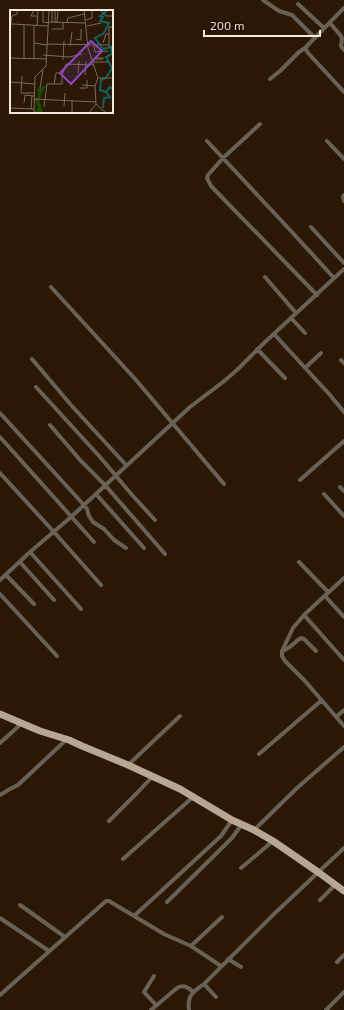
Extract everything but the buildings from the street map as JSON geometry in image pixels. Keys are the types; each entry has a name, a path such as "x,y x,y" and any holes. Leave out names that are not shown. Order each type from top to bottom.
{"main road":[{"path":"0,714 21,724 67,739 180,789 232,820 273,841 344,891"}],"street":[{"path":"263,0 279,11 292,15 315,38"},
{"path":"298,4 324,28"},
{"path":"270,79 305,48 344,8"},
{"path":"330,23 341,36 341,46 344,50"},
{"path":"305,48 344,91"},
{"path":"260,124 223,158 207,178 211,186 317,295"},
{"path":"207,141 334,278"},
{"path":"327,141 344,159"},
{"path":"344,195 344,201"},
{"path":"311,227 344,263"},
{"path":"0,580 84,505 197,400 237,370 344,269"},
{"path":"265,278 296,313"},
{"path":"51,287 136,380 224,484"},
{"path":"291,318 305,333"},
{"path":"274,334 344,412"},
{"path":"258,349 285,378"},
{"path":"305,368 321,353"},
{"path":"32,359 71,405 126,465"},
{"path":"36,387 63,415 155,520"},
{"path":"0,413 84,505 93,522 104,529 112,538 126,548"},
{"path":"50,425 165,554"},
{"path":"0,437 94,542"},
{"path":"300,480 344,441"},
{"path":"0,473 101,585"},
{"path":"340,487 344,491"},
{"path":"96,494 144,548"},
{"path":"324,494 344,516"},
{"path":"30,552 81,610"},
{"path":"20,562 54,600"},
{"path":"299,562 327,594 344,617"},
{"path":"6,574 34,604"},
{"path":"343,580 304,615 291,632 282,651 282,656 344,726"},
{"path":"0,594 57,656"},
{"path":"304,615 344,660"},
{"path":"282,651 286,650 296,641 303,638 316,652"},
{"path":"259,754 322,700"},
{"path":"336,717 344,710"},
{"path":"128,765 180,716"},
{"path":"0,743 21,724"},
{"path":"0,795 18,785 67,739"},
{"path":"254,830 293,791 344,747"},
{"path":"109,821 153,776"},
{"path":"123,859 193,797"},
{"path":"134,916 221,836 232,820"},
{"path":"167,902 232,838 242,824"},
{"path":"242,868 273,841"},
{"path":"189,1010 189,1000 194,992 344,848"},
{"path":"320,900 336,884"},
{"path":"0,995 2,990 106,901 109,901 164,934 191,946 221,966"},
{"path":"20,905 65,937"},
{"path":"191,946 222,917"},
{"path":"0,918 49,951"},
{"path":"338,962 344,955"},
{"path":"228,959 241,967"},
{"path":"154,976 144,992 156,1005"},
{"path":"204,984 216,997"},
{"path":"151,1010 180,986 186,986 194,992"},
{"path":"326,1010 344,992"}]}
